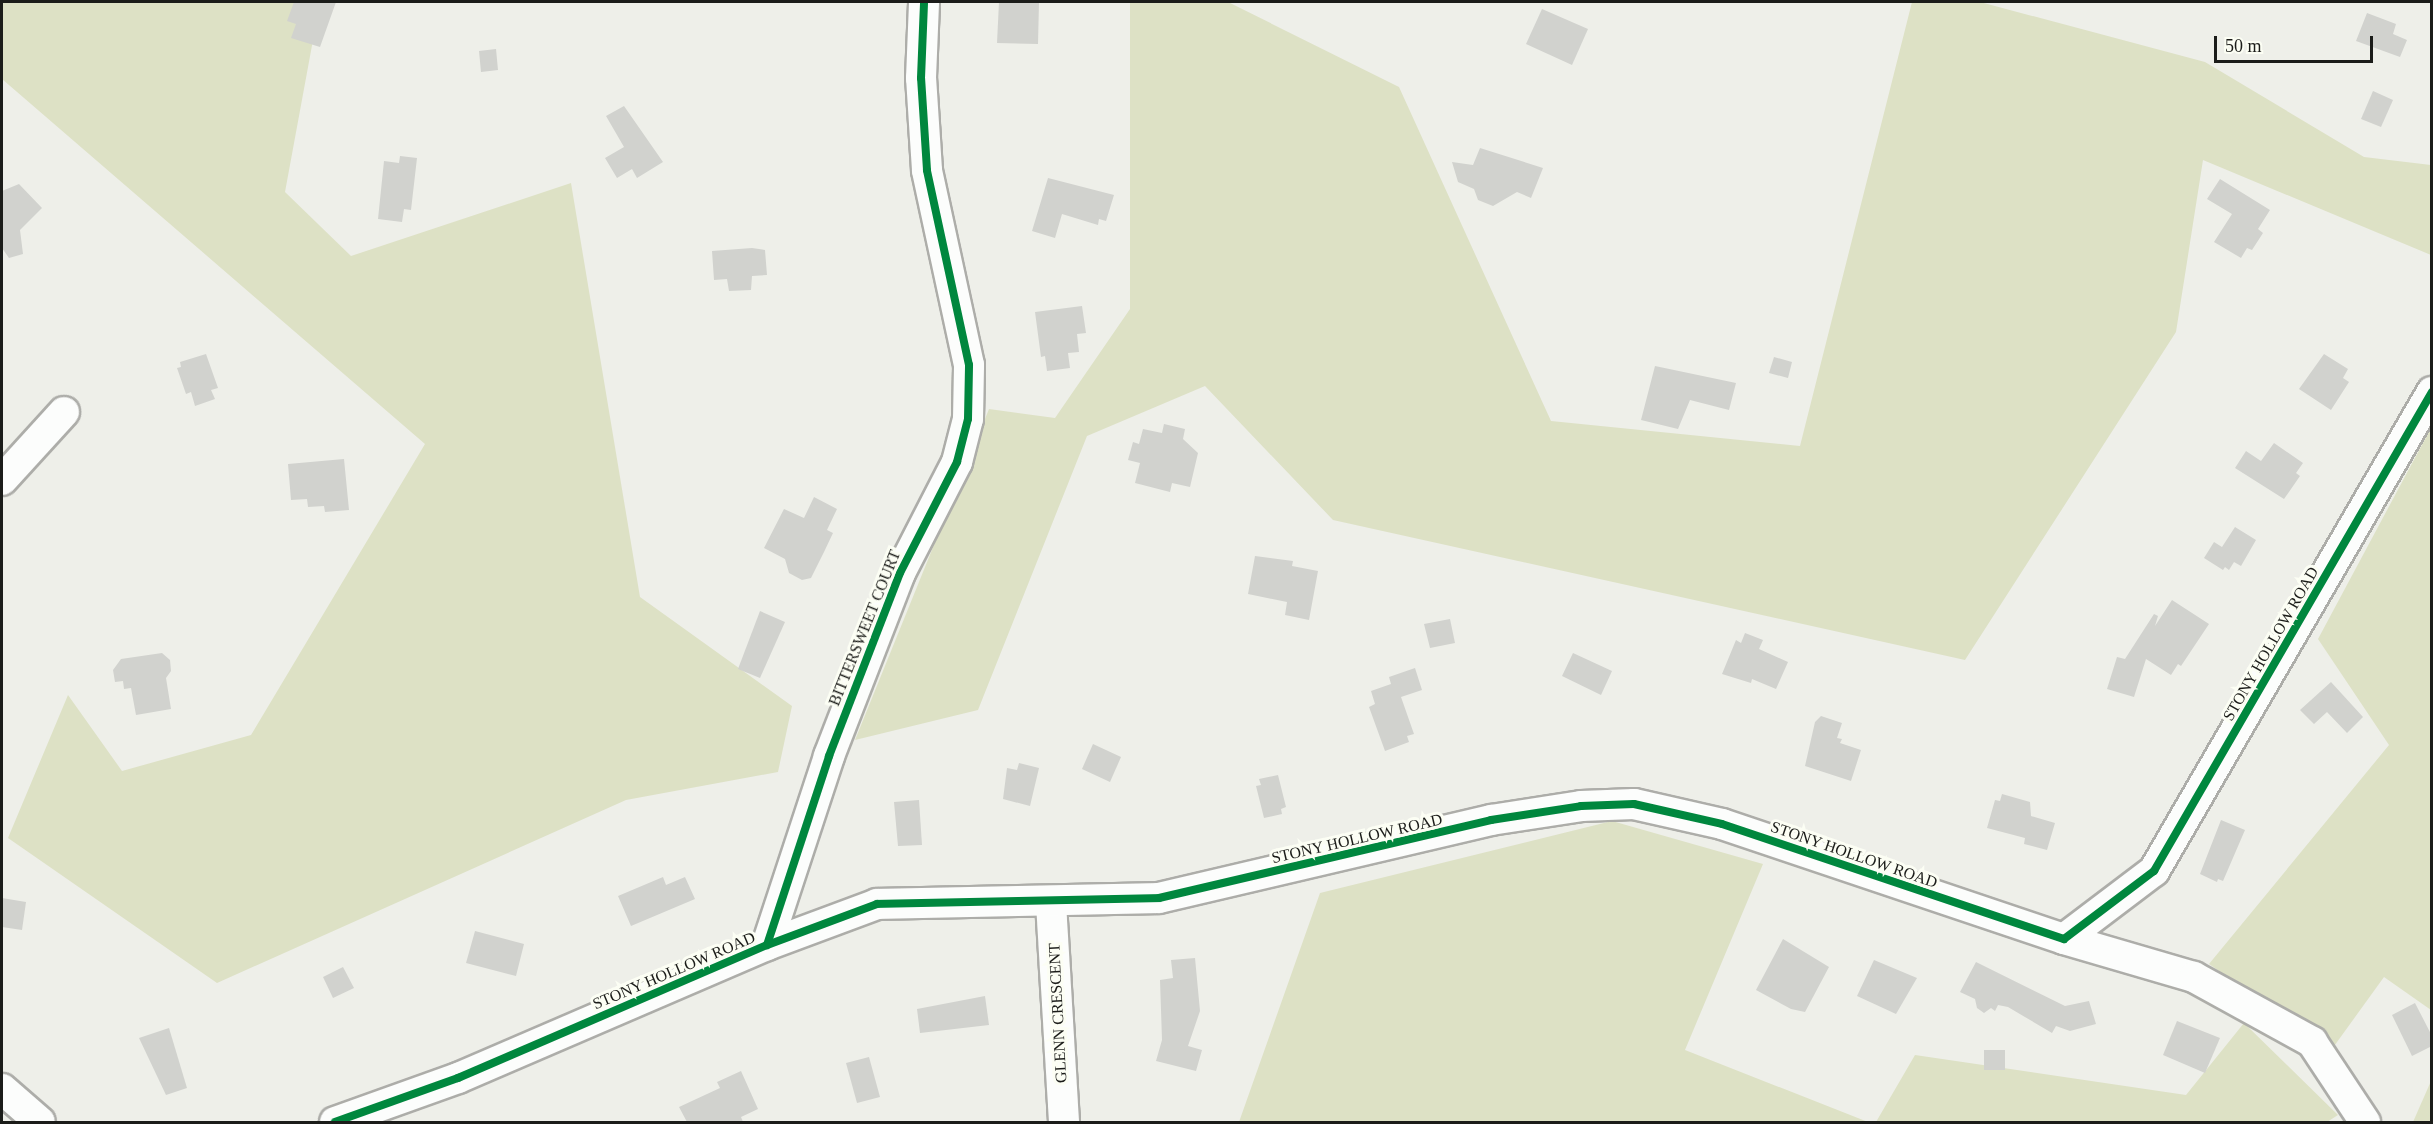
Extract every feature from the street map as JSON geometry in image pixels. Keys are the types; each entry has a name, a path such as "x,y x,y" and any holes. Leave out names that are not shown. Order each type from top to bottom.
{"street":[{"name":"BITTERSWEET COURT","path":"767,945 829,756 900,573 957,462 968,419 969,365 927,170 921,78 924,2"},
{"name":"STONY HOLLOW ROAD","path":"335,1122 458,1078 767,945 877,904 1051,903 1159,898 1491,820 1581,806 1634,804 1722,824 2064,939 2154,871 2432,392"},
{"path":"2,480 64,412"},
{"name":"GLENN CRESCENT","path":"1051,903 1064,1122"},
{"path":"2064,939 2194,977 2312,1042 2365,1122"},
{"path":"2,1089 40,1122"}],"green space":[{"path":"2,2 320,2 285,192 351,256 571,183 640,597 792,706 778,772 626,800 217,983 8,838 68,695 122,771 251,735 425,444 2,79"},
{"path":"1130,2 1228,2 1399,87 1551,421 1800,446 1912,2 1980,2 2205,62 2364,157 2431,165 2431,255 2203,160 2176,332 1965,660 1333,520 1205,386 1087,436 978,710 855,740 989,409 1055,418 1130,309"},
{"path":"2431,428 2431,1010 2384,977 2332,1049 2209,964 2389,745 2318,639"},
{"path":"1612,821 1763,864 1685,1050 1868,1122 1239,1122 1320,893"},
{"path":"2244,1023 2338,1115 2327,1122 1876,1122 1915,1055 2186,1095"},
{"path":"2431,1081 2431,1122 2413,1122"}],"building":[{"path":"294,2 336,2 320,47 291,38 296,24 287,21"},
{"path":"999,2 1039,2 1038,44 997,43"},
{"path":"1542,9 1588,29 1572,65 1526,44"},
{"path":"2367,13 2396,24 2393,34 2407,40 2400,57 2356,41"},
{"path":"496,49 498,70 481,72 479,51"},
{"path":"2373,91 2393,100 2381,127 2361,119"},
{"path":"624,106 663,162 637,178 632,169 617,178 605,158 624,147 606,116"},
{"path":"1480,148 1543,168 1531,198 1517,192 1493,206 1478,200 1474,189 1458,182 1452,162 1473,165"},
{"path":"400,156 417,158 411,210 404,209 402,222 378,219 384,161 399,163"},
{"path":"1048,178 1114,195 1106,221 1099,219 1098,225 1062,214 1055,238 1032,231"},
{"path":"2220,179 2270,210 2258,229 2263,233 2252,250 2247,248 2241,258 2214,242 2232,214 2207,199"},
{"path":"19,184 42,208 20,230 23,254 9,258 2,248 2,191"},
{"path":"752,248 765,250 767,275 752,276 751,290 729,291 727,279 714,280 712,251"},
{"path":"1082,306 1086,333 1077,334 1079,352 1068,353 1070,368 1047,371 1045,356 1041,357 1035,312"},
{"path":"206,354 218,388 211,390 215,399 195,406 191,392 186,394 177,368 181,367 180,362"},
{"path":"2324,354 2348,369 2343,378 2349,382 2331,410 2299,389"},
{"path":"1774,357 1792,362 1788,378 1769,373"},
{"path":"1655,366 1736,383 1729,410 1690,400 1678,429 1641,420"},
{"path":"1164,424 1185,429 1183,439 1198,453 1190,487 1172,483 1170,492 1135,483 1140,463 1128,460 1133,442 1139,444 1143,429 1162,433"},
{"path":"2274,443 2303,463 2296,473 2300,476 2284,499 2235,468 2246,451 2261,461"},
{"path":"344,459 349,510 325,512 324,506 308,507 307,499 291,500 288,464"},
{"path":"814,497 837,509 827,530 833,533 824,552 811,578 802,580 789,573 785,559 764,548 784,509 804,518"},
{"path":"2235,527 2256,540 2241,566 2234,562 2229,570 2225,567 2223,570 2204,558 2214,542 2222,547"},
{"path":"1255,556 1293,561 1292,566 1318,571 1309,620 1285,615 1287,602 1248,594"},
{"path":"2172,600 2209,624 2181,666 2178,664 2171,675 2146,659 2134,697 2107,689 2117,657 2125,659 2154,614 2158,616 2155,626"},
{"path":"760,611 785,622 760,678 738,669"},
{"path":"1450,619 1455,643 1430,648 1424,624"},
{"path":"1745,633 1763,640 1759,649 1788,662 1776,689 1752,679 1751,683 1722,674 1736,640 1741,643"},
{"path":"162,653 170,660 171,671 166,678 171,709 136,715 131,688 124,689 123,681 115,682 113,670 121,659"},
{"path":"1573,653 1612,671 1601,695 1562,676"},
{"path":"1415,668 1422,690 1401,697 1414,734 1407,736 1409,742 1385,751 1369,707 1375,704 1371,691 1391,684 1389,677"},
{"path":"2331,682 2363,717 2347,733 2327,712 2314,724 2300,710"},
{"path":"1821,716 1842,723 1837,738 1842,739 1840,743 1861,750 1851,781 1805,766 1815,722"},
{"path":"1093,744 1121,757 1110,782 1082,769"},
{"path":"1019,763 1039,768 1030,806 1003,799 1007,768 1017,770"},
{"path":"1278,775 1286,807 1281,809 1282,814 1264,818 1256,786 1261,785 1259,779"},
{"path":"2002,794 2030,802 2031,816 2055,823 2047,850 2024,844 2025,838 1987,828 1995,800 2000,801"},
{"path":"919,800 922,845 898,846 894,802"},
{"path":"2221,820 2245,830 2223,881 2218,879 2217,882 2200,874"},
{"path":"663,877 666,885 685,877 695,899 631,926 618,896"},
{"path":"2,898 26,902 22,930 2,927"},
{"path":"475,931 524,944 516,976 466,963"},
{"path":"1783,939 1829,967 1805,1012 1791,1009 1756,990"},
{"path":"1195,958 1200,1011 1188,1046 1202,1050 1196,1071 1156,1061 1162,1040 1160,980 1173,978 1171,960"},
{"path":"1874,960 1917,978 1896,1014 1857,996"},
{"path":"1976,962 2065,1006 2089,1001 2096,1024 2070,1031 2056,1026 2052,1033 2008,1007 1998,1005 1995,1011 1991,1008 1984,1013 1977,1008 1975,999 1960,992"},
{"path":"343,967 354,988 333,998 323,977"},
{"path":"985,996 989,1025 920,1033 917,1009"},
{"path":"2415,1003 2432,1036 2432,1046 2412,1056 2392,1015"},
{"path":"2177,1021 2220,1038 2205,1073 2163,1055"},
{"path":"169,1028 187,1088 166,1095 139,1038"},
{"path":"1984,1050 2005,1050 2005,1070 1984,1070"},
{"path":"869,1057 880,1097 857,1103 846,1063"},
{"path":"741,1071 758,1109 741,1117 743,1122 687,1122 679,1107 720,1088 717,1082"}],"cycle path":[{"path":"767,945 829,756 900,573 957,462 968,419 969,365 927,170 921,78 924,2"},
{"path":"335,1122 458,1078 767,945 877,904 1159,898 1491,820 1581,806 1634,804 1722,824 2064,939 2154,871 2432,392"}]}
